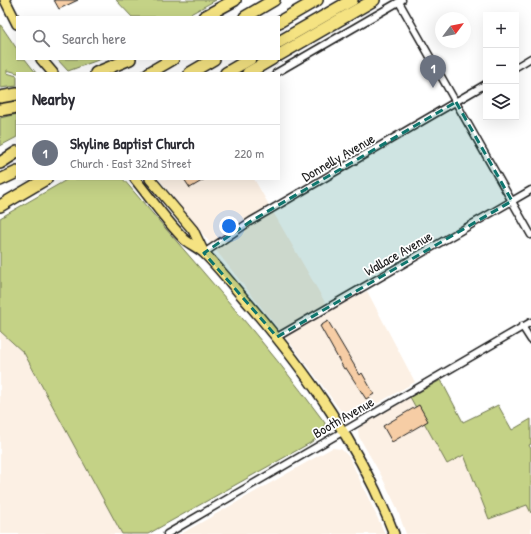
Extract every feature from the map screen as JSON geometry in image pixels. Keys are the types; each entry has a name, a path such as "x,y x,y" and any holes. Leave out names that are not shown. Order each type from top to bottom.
{"highway":[{"path":"206,16 235,0"},
{"path":"247,16 274,0"},
{"path":"280,21 317,0"},
{"path":"280,41 352,0"},
{"path":"280,54 374,0"},
{"path":"98,72 128,60"},
{"path":"106,72 128,60"},
{"path":"151,72 171,60"},
{"path":"192,72 212,60"},
{"path":"228,72 248,60"},
{"path":"250,72 270,60"},
{"path":"0,97 16,94"},
{"path":"0,110 16,107"},
{"path":"0,162 16,153"},
{"path":"0,180 16,172"},
{"path":"0,206 44,180"}],"main road":[{"path":"5,0 16,22"},
{"path":"42,60 51,72"},
{"path":"136,180 186,240 204,253 278,338 304,372 344,430 369,477 394,534"},
{"path":"151,180 193,230 204,253"}],"street":[{"path":"278,72 401,1 531,235"},
{"path":"519,65 531,58"},
{"name":"Donnelly Avenue","path":"204,253 251,221 483,86"},
{"name":"Wallace Avenue","path":"278,338 531,190"},
{"name":"Booth Avenue","path":"167,534 531,322"},
{"path":"522,326 531,340"}],"highlighted area":[{"path":"456,102 512,201 277,337 204,253 251,221"}],"shaded area":[{"path":"160,180 255,180 330,311 367,291 415,382 352,417 343,414 309,367"},
{"path":"0,331 24,353 122,534 0,534"},
{"path":"410,397 447,464 464,455 489,519 528,505 531,513 531,534 406,534 396,506 381,475 359,437 358,430 361,426"},
{"path":"332,448 341,449 349,457 385,534 181,534"}],"green space":[{"path":"116,0 216,0 187,16 131,16"},
{"path":"0,24 16,48 16,60 26,60 35,72 16,73 7,70 7,73 16,76 16,86 0,88"},
{"path":"58,60 98,60 68,71"},
{"path":"16,114 16,138 0,146 0,118"},
{"path":"66,180 124,180 277,360 325,423 324,433 310,443 148,534 122,534 24,353 0,331 0,218"},
{"path":"441,380 463,422 498,405 512,430 531,419 531,444 529,445 531,449 531,513 527,505 489,519 464,455 447,464 410,397"}],"building":[{"path":"54,0 78,0 59,9"},
{"path":"185,180 203,180 190,188"},
{"path":"328,321 360,375 362,373 374,394 366,399 346,368 344,369 320,326"},
{"path":"419,405 428,421 392,442 383,426"}],"place":[{"name":"Skyline Baptist Church","path":"433,88"}]}
